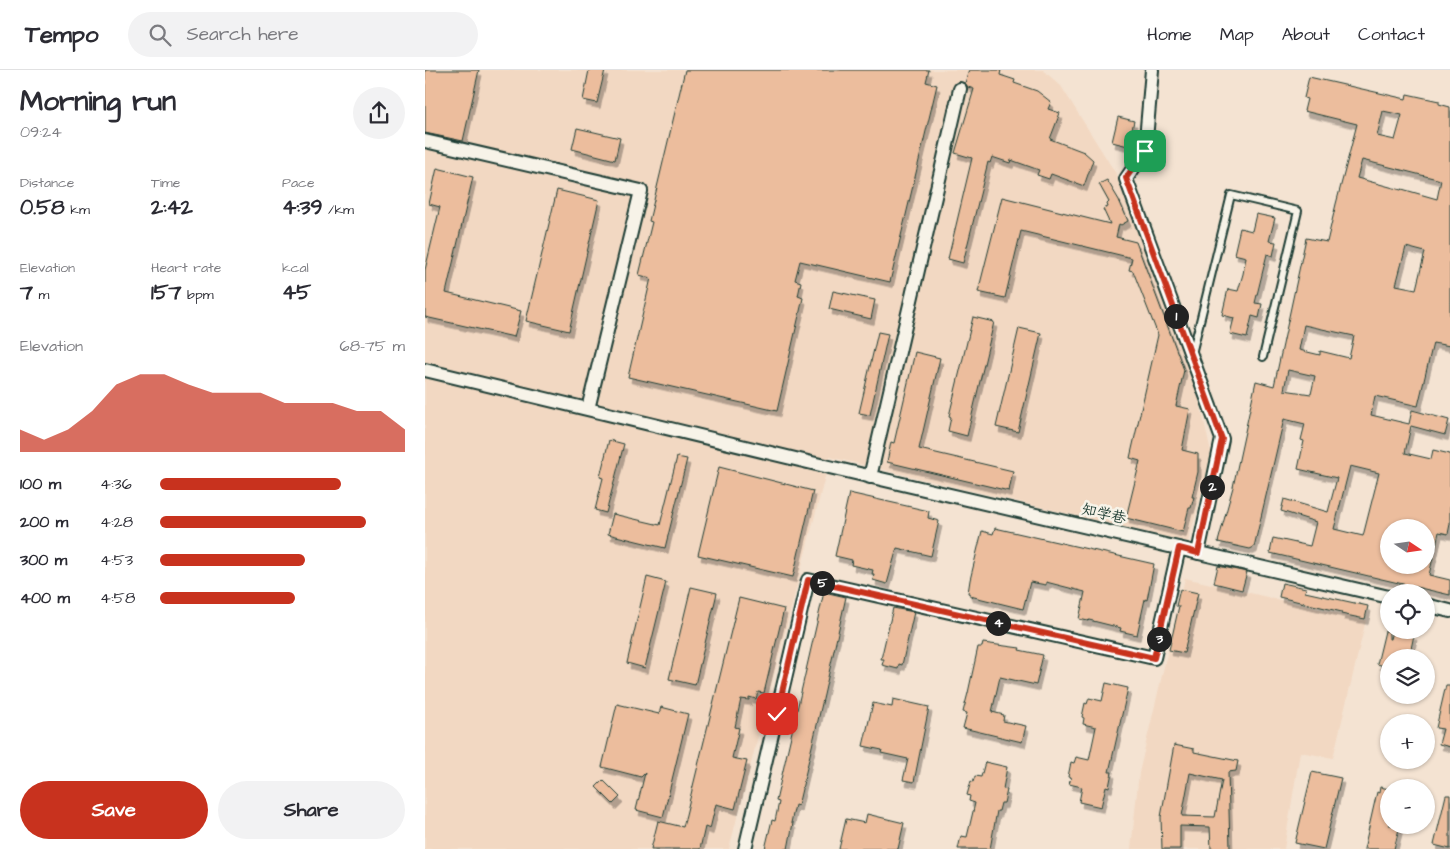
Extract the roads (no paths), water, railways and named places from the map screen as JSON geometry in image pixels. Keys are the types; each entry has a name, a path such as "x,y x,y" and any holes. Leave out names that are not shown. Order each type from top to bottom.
{"street":[{"path":"1152,70 1145,151 1126,178 1222,439 1198,553"},
{"path":"870,477 960,89"},
{"path":"425,141 641,192 588,409"},
{"name":"知学巷","path":"425,370 870,477 1380,595"},
{"path":"745,849 808,580 1154,658 1179,548"},
{"path":"1435,607 1450,611"}],"lane":[{"path":"1191,357 1231,195 1298,211 1263,356"}]}
